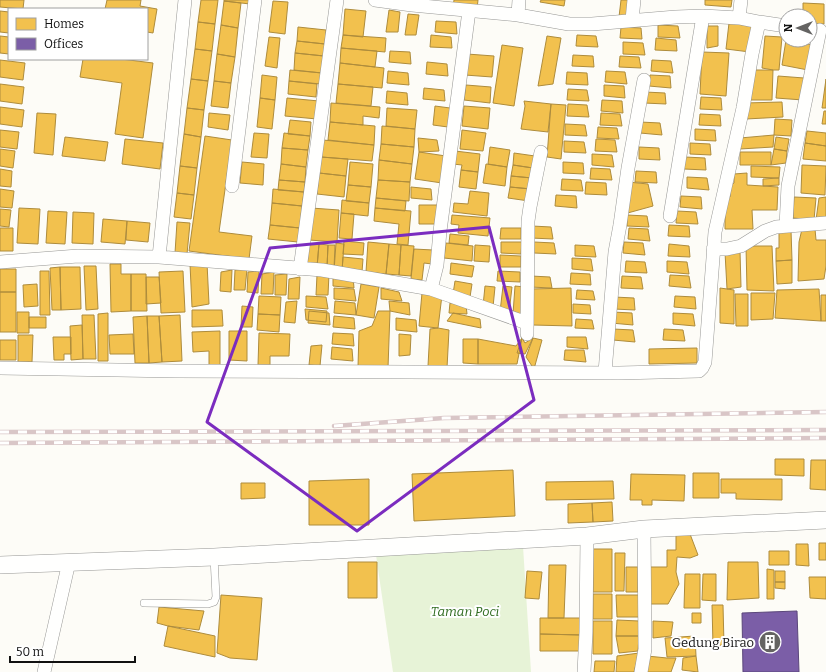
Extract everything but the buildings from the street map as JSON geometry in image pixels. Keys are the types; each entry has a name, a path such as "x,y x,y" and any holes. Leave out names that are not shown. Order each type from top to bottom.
{"street":[{"path":"159,258 185,0"},
{"path":"232,186 255,0"},
{"path":"300,269 337,0"},
{"path":"375,0 518,15 569,24 592,24 703,16 739,18 778,25"},
{"path":"518,15 519,0"},
{"path":"632,20 634,0"},
{"path":"739,18 741,0"},
{"path":"431,289 437,265 440,231 469,11"},
{"path":"670,216 703,16"},
{"path":"0,368 176,371 680,372 700,370 705,362 713,249 717,222 724,198 743,108 759,22"},
{"path":"786,226 788,186 819,30"},
{"path":"605,372 615,252 644,80"},
{"path":"0,262 78,256 159,258 322,270 431,289 527,329 528,221 541,152"},
{"path":"713,249 727,249 741,246 765,231 776,227 826,223"},
{"path":"0,565 214,557 587,536 644,529 826,520"},
{"path":"641,672 645,650 644,529"},
{"path":"584,672 587,536"},
{"path":"44,672 69,562"}],"lane":[{"path":"144,603 208,604 214,602 216,597 214,557"}],"highlighted area":[{"path":"489,227 534,400 357,531 207,422 270,248"}],"green space":[{"name":"Taman Poci","path":"523,546 531,672 393,672 376,555"}],"railway":[{"path":"334,426 444,418 826,412"},
{"path":"0,432 826,430"},
{"path":"0,443 826,438"}],"place":[{"name":"Gedung Birao","path":"770,642"}]}
